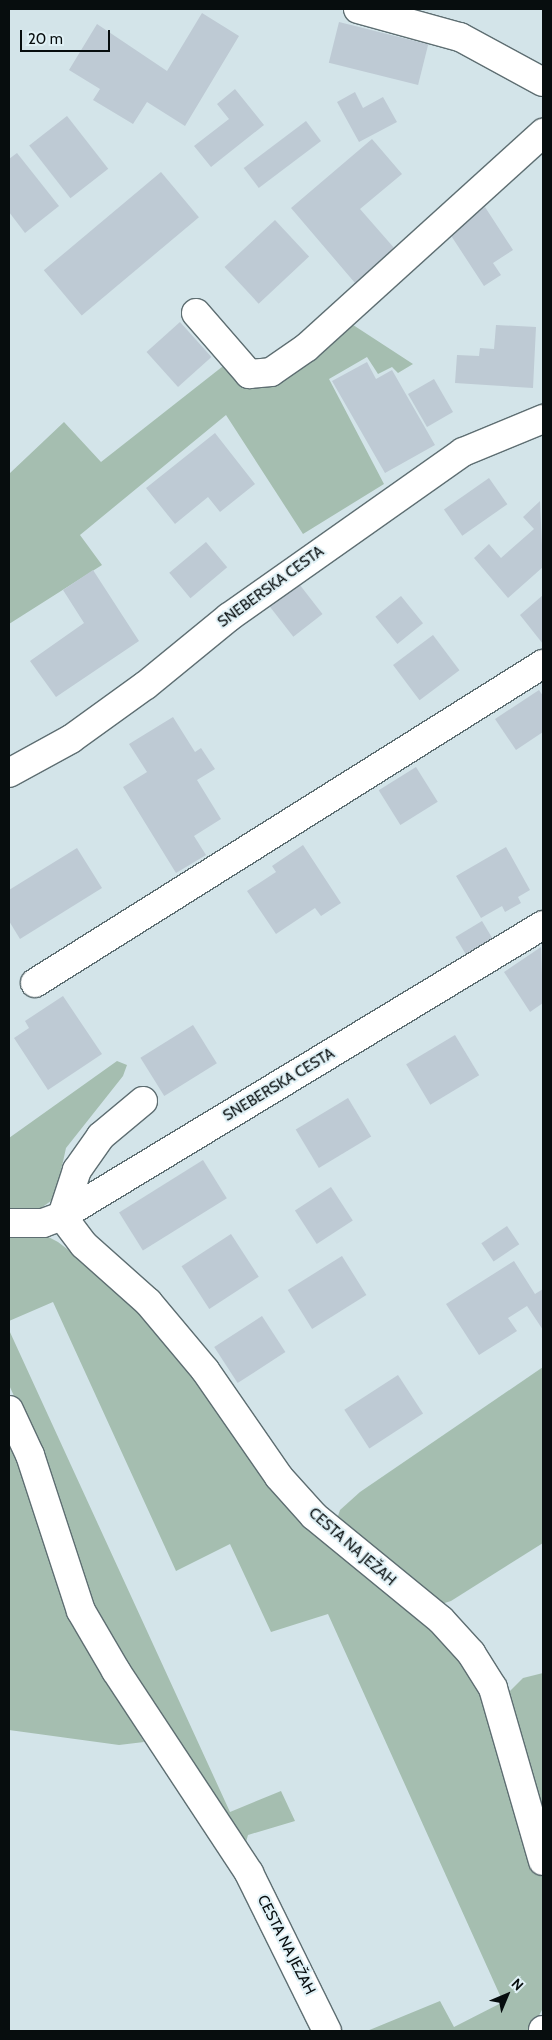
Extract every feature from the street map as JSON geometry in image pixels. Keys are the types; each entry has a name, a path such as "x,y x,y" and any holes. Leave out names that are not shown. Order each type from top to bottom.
{"street":[{"path":"358,9 460,37 543,82"},
{"path":"196,313 249,374 271,372 307,347 543,133"},
{"name":"SNEBERSKA CESTA","path":"9,773 71,740 146,685 229,617 455,457 543,419"},
{"path":"35,983 543,664"},
{"name":"SNEBERSKA CESTA","path":"9,1223 43,1223 62,1216 543,925"},
{"path":"62,1216 77,1170 96,1142 143,1101"},
{"name":"CESTA NA JEŽAH","path":"62,1216 84,1245 148,1302 206,1370 279,1477 314,1516 441,1620 471,1653 493,1688 543,1862"},
{"name":"CESTA NA JEŽAH","path":"9,1410 30,1455 82,1611 116,1671 249,1873 327,2031"}],"green space":[{"path":"347,321 413,364 398,373 392,367 378,374 367,357 329,379 384,484 303,534 226,415 80,535 102,565 9,624 9,474 64,422 101,462 227,363 248,378"},
{"path":"117,1061 127,1065 123,1076 66,1148 55,1198 37,1211 9,1213 9,1138"},
{"path":"9,1228 35,1230 58,1242 114,1285 184,1363 439,1626 488,1691 543,1881 543,2008 531,2031 367,2031 440,2001 454,2027 503,2002 328,1614 271,1632 230,1544 176,1571 53,1302 9,1321"},
{"path":"9,1330 230,1812 281,1791 295,1821 248,1835 242,1856 141,1708 78,1577 24,1418 9,1385"},
{"path":"543,1367 543,1543 451,1601 435,1606 335,1525 340,1510 360,1492"},
{"path":"9,1429 77,1622 144,1742 119,1745 9,1730"},
{"path":"543,1673 543,1834 508,1693 523,1678"}],"building":[{"path":"202,13 239,36 185,126 147,102 133,124 93,100 100,89 69,70 97,24 167,71"},
{"path":"339,22 428,44 418,85 329,63"},
{"path":"235,89 264,125 211,167 194,146 229,119 217,104"},
{"path":"355,92 363,108 383,97 397,122 359,142 337,102"},
{"path":"67,116 108,169 70,198 29,146"},
{"path":"306,121 321,141 259,188 244,168"},
{"path":"372,139 402,174 360,209 395,249 355,283 291,208"},
{"path":"17,153 59,206 25,233 9,212 9,159"},
{"path":"161,172 199,217 82,316 44,270"},
{"path":"485,207 513,250 493,263 501,275 484,286 448,231"},
{"path":"275,220 309,257 259,304 225,267"},
{"path":"180,322 211,357 178,387 147,352"},
{"path":"496,325 536,327 533,388 455,383 457,355 479,356 480,348 494,349"},
{"path":"367,362 376,379 392,370 435,445 385,473 332,381"},
{"path":"434,379 453,412 427,427 408,394"},
{"path":"215,433 255,484 220,512 208,497 175,524 146,488"},
{"path":"489,478 507,504 462,536 444,510"},
{"path":"540,501 543,567 508,598 474,558 489,544 501,558 534,529 523,517"},
{"path":"206,542 227,567 190,598 169,573"},
{"path":"93,570 139,641 56,697 30,661 84,623 63,590"},
{"path":"296,580 322,614 293,637 267,603"},
{"path":"543,595 543,644 520,615"},
{"path":"401,596 423,623 397,644 375,617"},
{"path":"433,635 459,670 420,700 393,665"},
{"path":"539,690 543,696 543,732 516,750 495,719"},
{"path":"173,717 195,752 201,748 215,769 197,780 221,819 194,836 206,855 176,873 123,787 147,772 129,744"},
{"path":"416,767 438,802 400,825 379,790"},
{"path":"303,845 341,903 321,916 315,908 276,934 247,891 276,872 272,866"},
{"path":"506,847 530,890 518,897 521,903 505,912 502,906 481,918 456,876"},
{"path":"77,848 102,888 20,939 9,921 9,890"},
{"path":"482,921 493,939 466,955 455,937"},
{"path":"541,947 543,1003 530,1012 504,972"},
{"path":"63,996 102,1054 48,1090 14,1038 29,1028 25,1021"},
{"path":"193,1025 217,1063 164,1096 140,1058"},
{"path":"455,1035 479,1075 430,1105 406,1064"},
{"path":"348,1098 371,1137 319,1168 296,1129"},
{"path":"203,1160 227,1198 143,1251 119,1212"},
{"path":"331,1187 353,1221 317,1244 295,1210"},
{"path":"507,1226 519,1244 494,1262 481,1243"},
{"path":"231,1234 259,1277 209,1309 182,1266"},
{"path":"342,1256 366,1295 312,1329 288,1290"},
{"path":"514,1261 535,1294 543,1289 543,1330 527,1306 508,1318 517,1331 479,1355 446,1304"},
{"path":"262,1316 285,1352 238,1383 214,1347"},
{"path":"398,1375 423,1414 369,1448 344,1410"}]}
